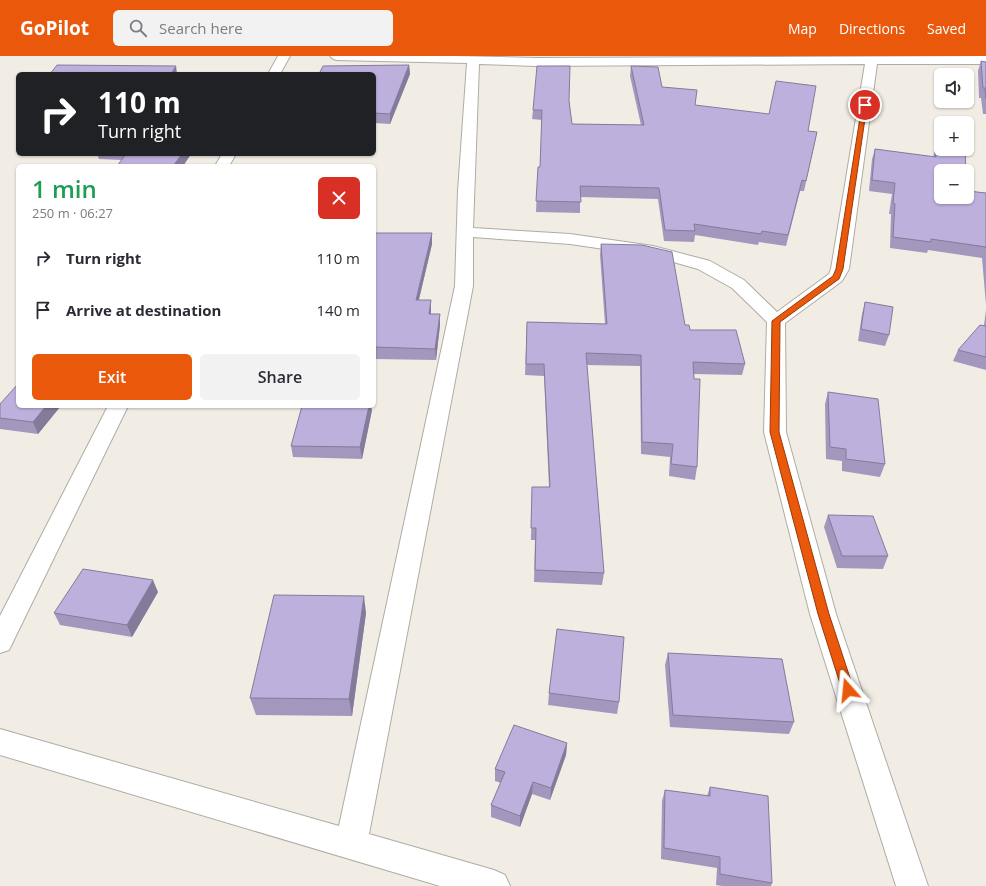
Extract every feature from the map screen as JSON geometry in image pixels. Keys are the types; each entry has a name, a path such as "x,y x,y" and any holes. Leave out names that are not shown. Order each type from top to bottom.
{"street":[{"path":"275,72 284,56"},
{"path":"336,56 536,62 986,60"},
{"path":"776,321 836,277 840,269 872,60"},
{"path":"351,845 464,286 466,191 473,61"},
{"path":"465,232 570,239 653,251 704,265 738,284 776,321 775,432 824,614 912,886"},
{"path":"0,642 117,408"},
{"path":"0,742 494,886"}],"building":[{"path":"981,61 986,62 986,99 985,88 983,88"},
{"path":"57,65 176,66 172,72 52,72"},
{"path":"409,65 390,114 376,113 376,72 320,72 323,66"},
{"path":"537,66 570,66 569,101 572,124 644,125 631,66 658,67 662,87 697,90 695,105 769,114 776,81 816,86 808,131 817,132 806,181 802,180 788,235 762,231 761,234 694,224 695,231 665,230 659,188 580,186 581,202 536,201 538,167 540,167 542,110 533,110"},
{"path":"875,149 936,157 965,156 966,164 934,164 934,204 974,204 974,192 986,193 986,247 931,239 931,242 893,237 895,204 893,203 895,183 872,180"},
{"path":"124,156 180,156 174,164 118,164"},
{"path":"376,233 432,233 416,300 431,300 429,314 440,314 435,349 376,347"},
{"path":"601,244 642,245 672,252 685,325 689,325 690,330 736,330 745,364 693,362 694,379 700,379 697,467 671,464 673,444 642,442 641,355 586,353 604,573 535,570 536,528 531,528 532,487 550,487 544,364 526,364 527,322 607,324"},
{"path":"865,302 893,307 889,335 861,329"},
{"path":"980,325 986,326 986,357 958,350"},
{"path":"16,386 16,408 44,408 33,422 0,418 0,404"},
{"path":"828,392 878,399 885,464 846,459 846,449 830,447"},
{"path":"301,408 369,408 360,447 291,446"},
{"path":"828,515 873,516 888,556 842,556"},
{"path":"83,569 153,580 127,625 54,613"},
{"path":"274,595 364,596 349,699 250,698"},
{"path":"557,629 624,637 619,702 549,693"},
{"path":"668,653 782,659 794,722 673,715"},
{"path":"514,725 567,743 551,788 533,782 520,816 491,805 505,772 495,769"},
{"path":"710,787 768,796 772,883 720,874 720,857 664,848 665,790 710,796"}],"route":[{"path":"848,690 824,614 775,432 776,321 824,287 836,277 840,269 865,105"}]}
